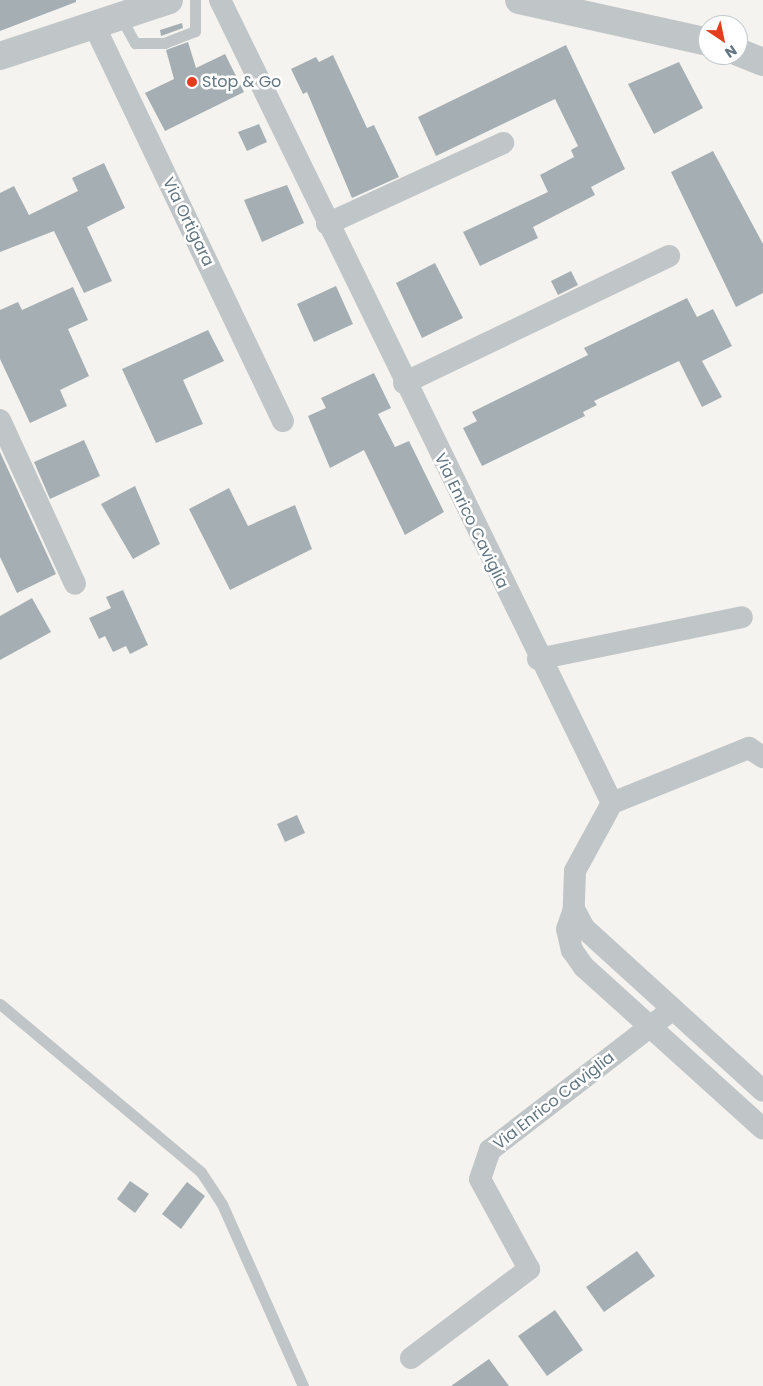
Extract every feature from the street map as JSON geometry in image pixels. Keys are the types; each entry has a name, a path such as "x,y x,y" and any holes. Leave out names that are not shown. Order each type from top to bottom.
{"street":[{"path":"0,56 93,23 169,0"},
{"name":"Via Enrico Caviglia","path":"220,0 538,659 612,803"},
{"path":"519,0 698,40"},
{"name":"Via Ortigara","path":"93,23 283,421"},
{"path":"748,56 763,62"},
{"path":"327,224 503,143"},
{"path":"404,383 669,256"},
{"path":"0,420 75,584"},
{"path":"538,659 742,617"},
{"path":"763,757 749,748 612,803 575,871 574,909 567,929 572,950 650,1027 763,1129"},
{"path":"574,909 584,928 763,1091"},
{"name":"Via Enrico Caviglia","path":"411,1358 528,1269 480,1179 490,1150 673,1009"}],"lane":[{"path":"119,15 136,43 164,43 196,31 195,0"},
{"path":"0,1004 201,1172 222,1204 303,1386"}],"building":[{"path":"0,0 76,0 76,2 0,31"},
{"path":"182,23 183,28 161,36 160,30"},
{"path":"188,42 196,68 225,54 244,92 165,131 145,93 174,79 166,50"},
{"path":"566,45 625,169 591,187 595,195 533,227 538,238 480,266 463,232 548,192 540,175 574,157 571,150 578,146 555,99 436,156 418,117"},
{"path":"333,55 367,128 374,125 399,177 352,198 307,92 303,94 291,69 316,57 319,62"},
{"path":"679,62 703,108 654,134 628,84"},
{"path":"259,124 267,142 247,151 238,132"},
{"path":"713,151 763,244 763,293 736,307 671,172"},
{"path":"104,163 125,208 87,227 112,281 84,293 54,231 0,252 0,193 14,186 29,215 78,191 72,178"},
{"path":"287,185 304,223 262,242 244,200"},
{"path":"435,263 463,318 422,338 396,283"},
{"path":"571,271 578,285 558,295 551,281"},
{"path":"336,286 353,324 314,342 297,304"},
{"path":"73,287 88,320 68,329 89,376 60,390 67,406 30,423 0,359 0,310 18,302 22,310"},
{"path":"687,298 697,317 713,309 732,346 702,361 722,397 702,407 679,361 594,401 597,405 583,412 585,416 482,466 463,428 477,421 472,412 588,355 584,348"},
{"path":"208,330 224,361 183,380 203,424 156,443 122,369"},
{"path":"374,373 391,408 378,414 395,447 409,441 444,512 405,535 364,450 330,468 308,416 326,408 321,398"},
{"path":"84,440 100,476 50,499 34,462"},
{"path":"0,452 56,574 17,593 0,557"},
{"path":"135,486 160,544 133,559 101,504"},
{"path":"229,488 248,526 295,505 312,549 230,590 189,509"},
{"path":"123,590 148,645 130,654 126,646 113,652 105,636 99,639 89,618 111,608 106,597"},
{"path":"32,598 51,632 0,660 0,616"},
{"path":"297,815 305,833 285,842 277,824"},
{"path":"130,1181 149,1194 135,1213 117,1199"},
{"path":"187,1182 205,1196 181,1229 162,1214"},
{"path":"637,1251 655,1276 604,1312 586,1287"},
{"path":"555,1310 583,1350 547,1376 518,1336"},
{"path":"489,1359 509,1386 451,1386"}],"place":[{"name":"Stop & Go","path":"192,82"}]}
